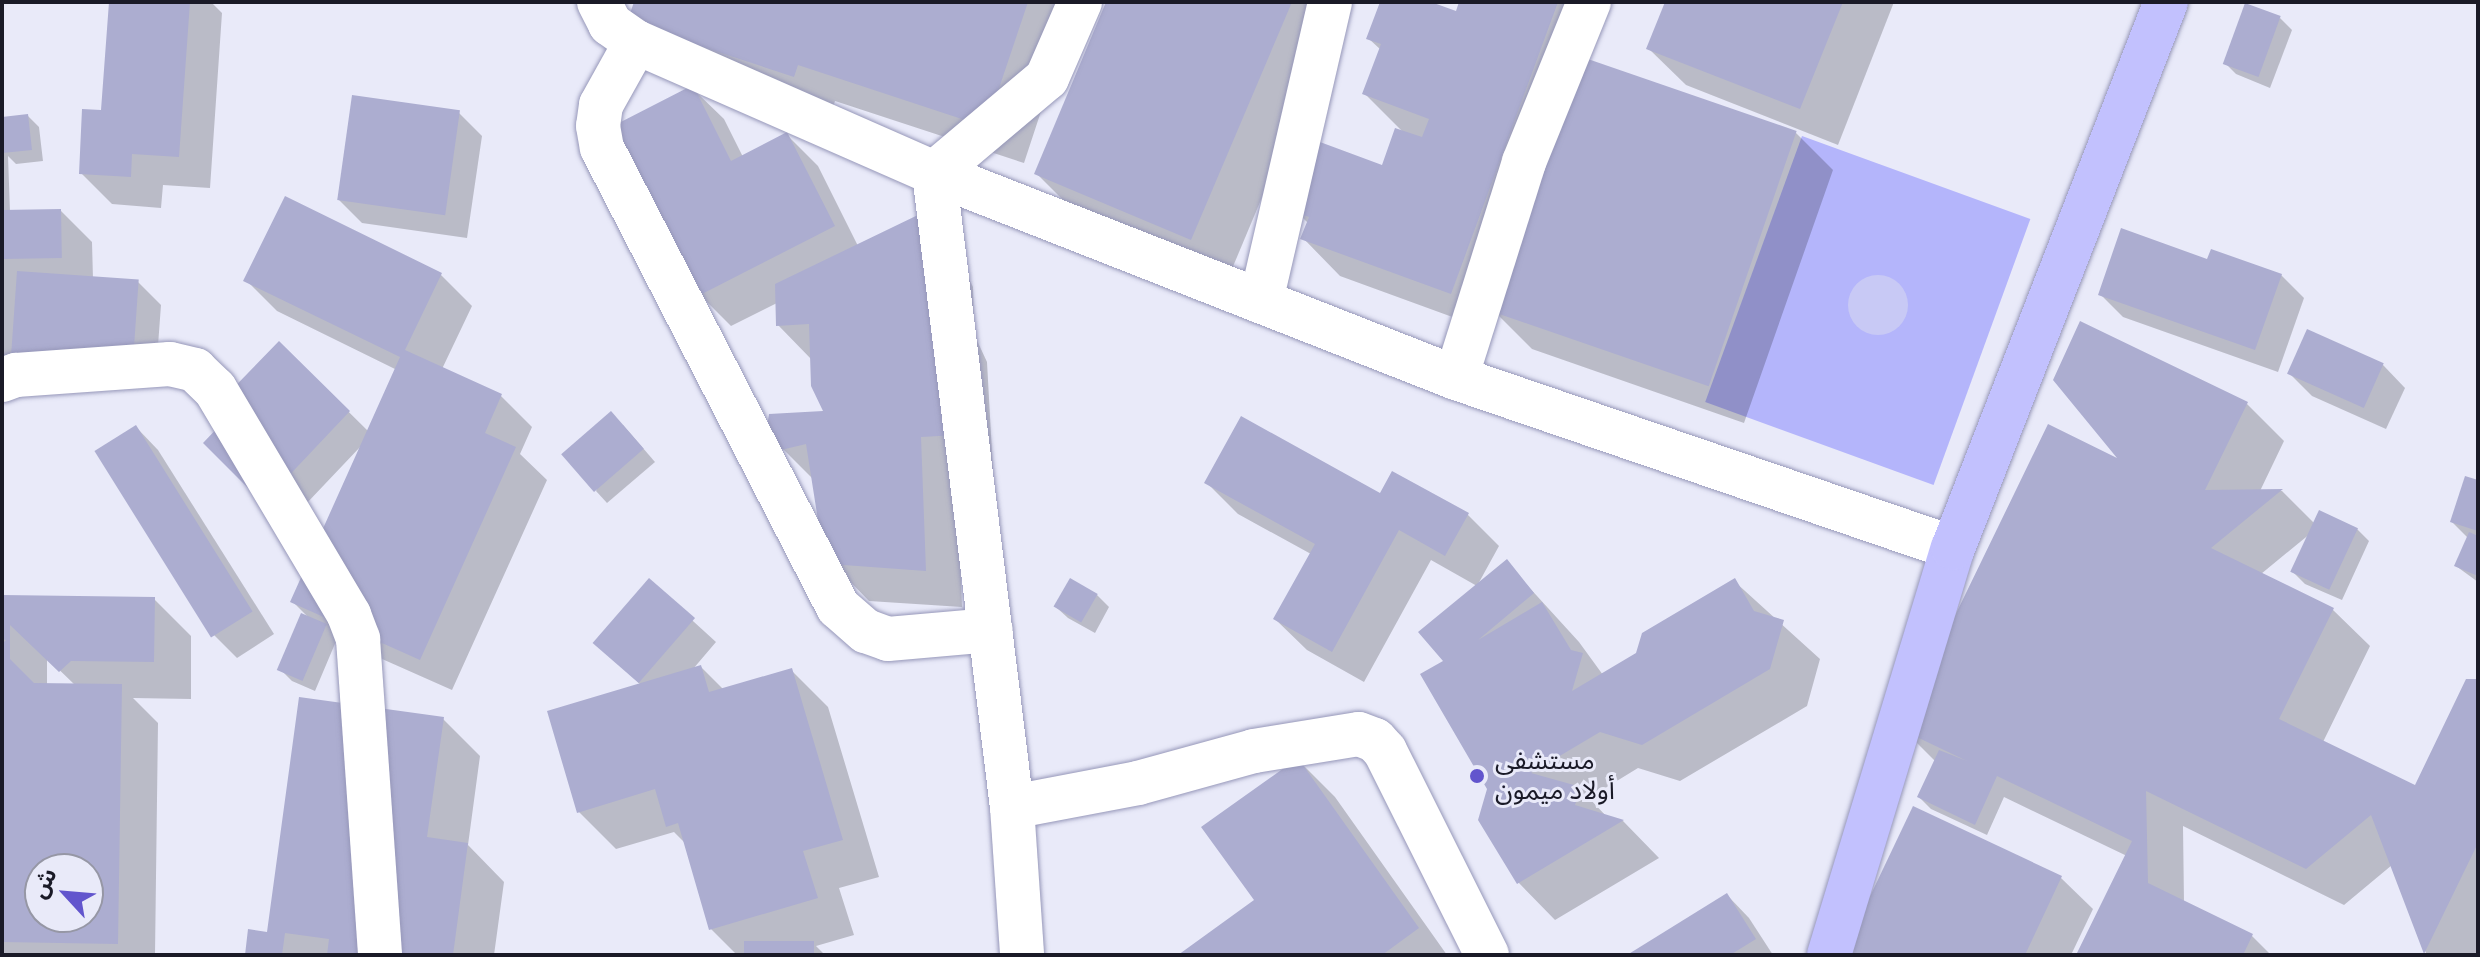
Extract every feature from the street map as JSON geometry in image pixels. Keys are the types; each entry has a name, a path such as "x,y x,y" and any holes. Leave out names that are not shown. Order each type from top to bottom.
{"main road":[{"path":"1829,955 1953,548 2166,2"}],"street":[{"path":"599,2 610,24 636,42 934,173 1456,378 1953,548"},
{"path":"934,173 1047,78 1080,2"},
{"path":"1261,301 1330,2"},
{"path":"1456,378 1524,162 1589,2"},
{"path":"636,42 601,105 598,126 602,148 838,607 866,631 888,639 991,630"},
{"path":"934,173 1012,807 1022,955"},
{"path":"2,380 16,375 170,364 195,370 215,389 349,615 358,639 380,955"},
{"path":"1012,807 1138,783 1254,751 1359,734 1375,740 1385,751 1487,955"}],"shaded area":[{"path":"1802,136 2030,219 1934,485 1705,402"},
{"path":"1878,275 1890,277 1899,284 1906,293 1906,317 1899,326 1890,333 1878,335 1866,333 1857,326 1850,317 1848,305 1850,293 1857,284 1866,277"}],"building":[{"path":"109,2 190,2 179,157 132,154 131,177 79,174 82,109 101,110"},
{"path":"634,2 1028,2 986,127 798,65 794,77 627,22"},
{"path":"1106,2 1292,2 1191,240 1034,174"},
{"path":"1380,2 1431,2 1456,11 1459,2 1558,2 1451,294 1300,239 1309,217 1295,212 1320,142 1382,165 1395,128 1422,137 1429,119 1362,94 1381,44 1366,39"},
{"path":"1665,2 1843,2 1800,109 1646,49"},
{"path":"2245,3 2281,16 2258,77 2223,64"},
{"path":"1582,57 1797,131 1709,386 1494,312"},
{"path":"693,85 731,161 787,132 835,226 698,296 613,126"},
{"path":"352,95 460,110 445,215 337,200"},
{"path":"28,114 32,150 2,153 2,117"},
{"path":"285,196 442,273 405,350 502,394 485,433 516,447 420,660 290,602 400,357 243,281"},
{"path":"61,209 62,258 3,259 2,210"},
{"path":"920,214 957,435 921,437 926,571 830,564 820,533 806,444 781,450 767,427 769,414 823,411 811,386 809,324 776,326 775,284"},
{"path":"2121,228 2207,259 2211,249 2282,274 2255,350 2098,295"},
{"path":"17,271 139,280 133,363 11,355"},
{"path":"2080,321 2248,402 2205,490 2283,489 2211,548 2334,608 2279,719 2415,785 2466,679 2478,679 2478,843 2424,954 2371,815 2306,869 2146,791 2148,883 2253,934 2243,955 2076,955 2132,841 1997,776 1975,825 1917,797 1939,750 1967,761 1900,729 2048,424 2117,458 2053,380"},
{"path":"2307,329 2384,363 2364,408 2287,374"},
{"path":"279,341 350,411 263,503 203,443 224,421 213,409"},
{"path":"611,411 644,449 594,492 561,454"},
{"path":"1241,416 1380,493 1392,471 1469,513 1445,556 1399,530 1332,652 1273,619 1315,544 1204,483"},
{"path":"136,425 253,612 211,638 94,451"},
{"path":"2465,476 2478,480 2478,531 2450,522"},
{"path":"2319,510 2358,528 2329,590 2290,572"},
{"path":"2469,532 2478,536 2478,576 2454,566"},
{"path":"1507,559 1534,593 1478,640 1542,602 1571,650 1583,653 1572,691 1636,653 1642,633 1735,578 1754,611 1784,620 1770,669 1642,745 1600,732 1531,773 1581,787 1575,805 1624,820 1517,884 1478,820 1487,789 1420,674 1443,661 1418,632"},
{"path":"649,578 695,618 639,683 593,643"},
{"path":"1070,578 1098,594 1081,623 1054,607"},
{"path":"2,595 155,597 154,662 71,661 59,672 10,625 10,659 34,683 122,684 118,944 2,942 2,644 6,640 2,639"},
{"path":"301,613 327,624 303,681 277,670"},
{"path":"701,665 709,692 792,668 843,840 803,851 818,898 709,930 678,823 666,827 655,789 577,813 547,711"},
{"path":"299,697 444,717 427,837 468,843 453,955 327,955 329,939 285,933 282,955 245,955 248,929 267,932"},
{"path":"1298,758 1419,928 1382,955 1178,955 1254,900 1201,827"},
{"path":"1913,806 2062,876 2025,955 1843,953"},
{"path":"1727,893 1756,939 1730,955 1627,955"},
{"path":"744,941 814,941 814,955 744,955"}],"place":[{"name":"مستشفى أولاد ميمون","path":"1477,776"}]}
